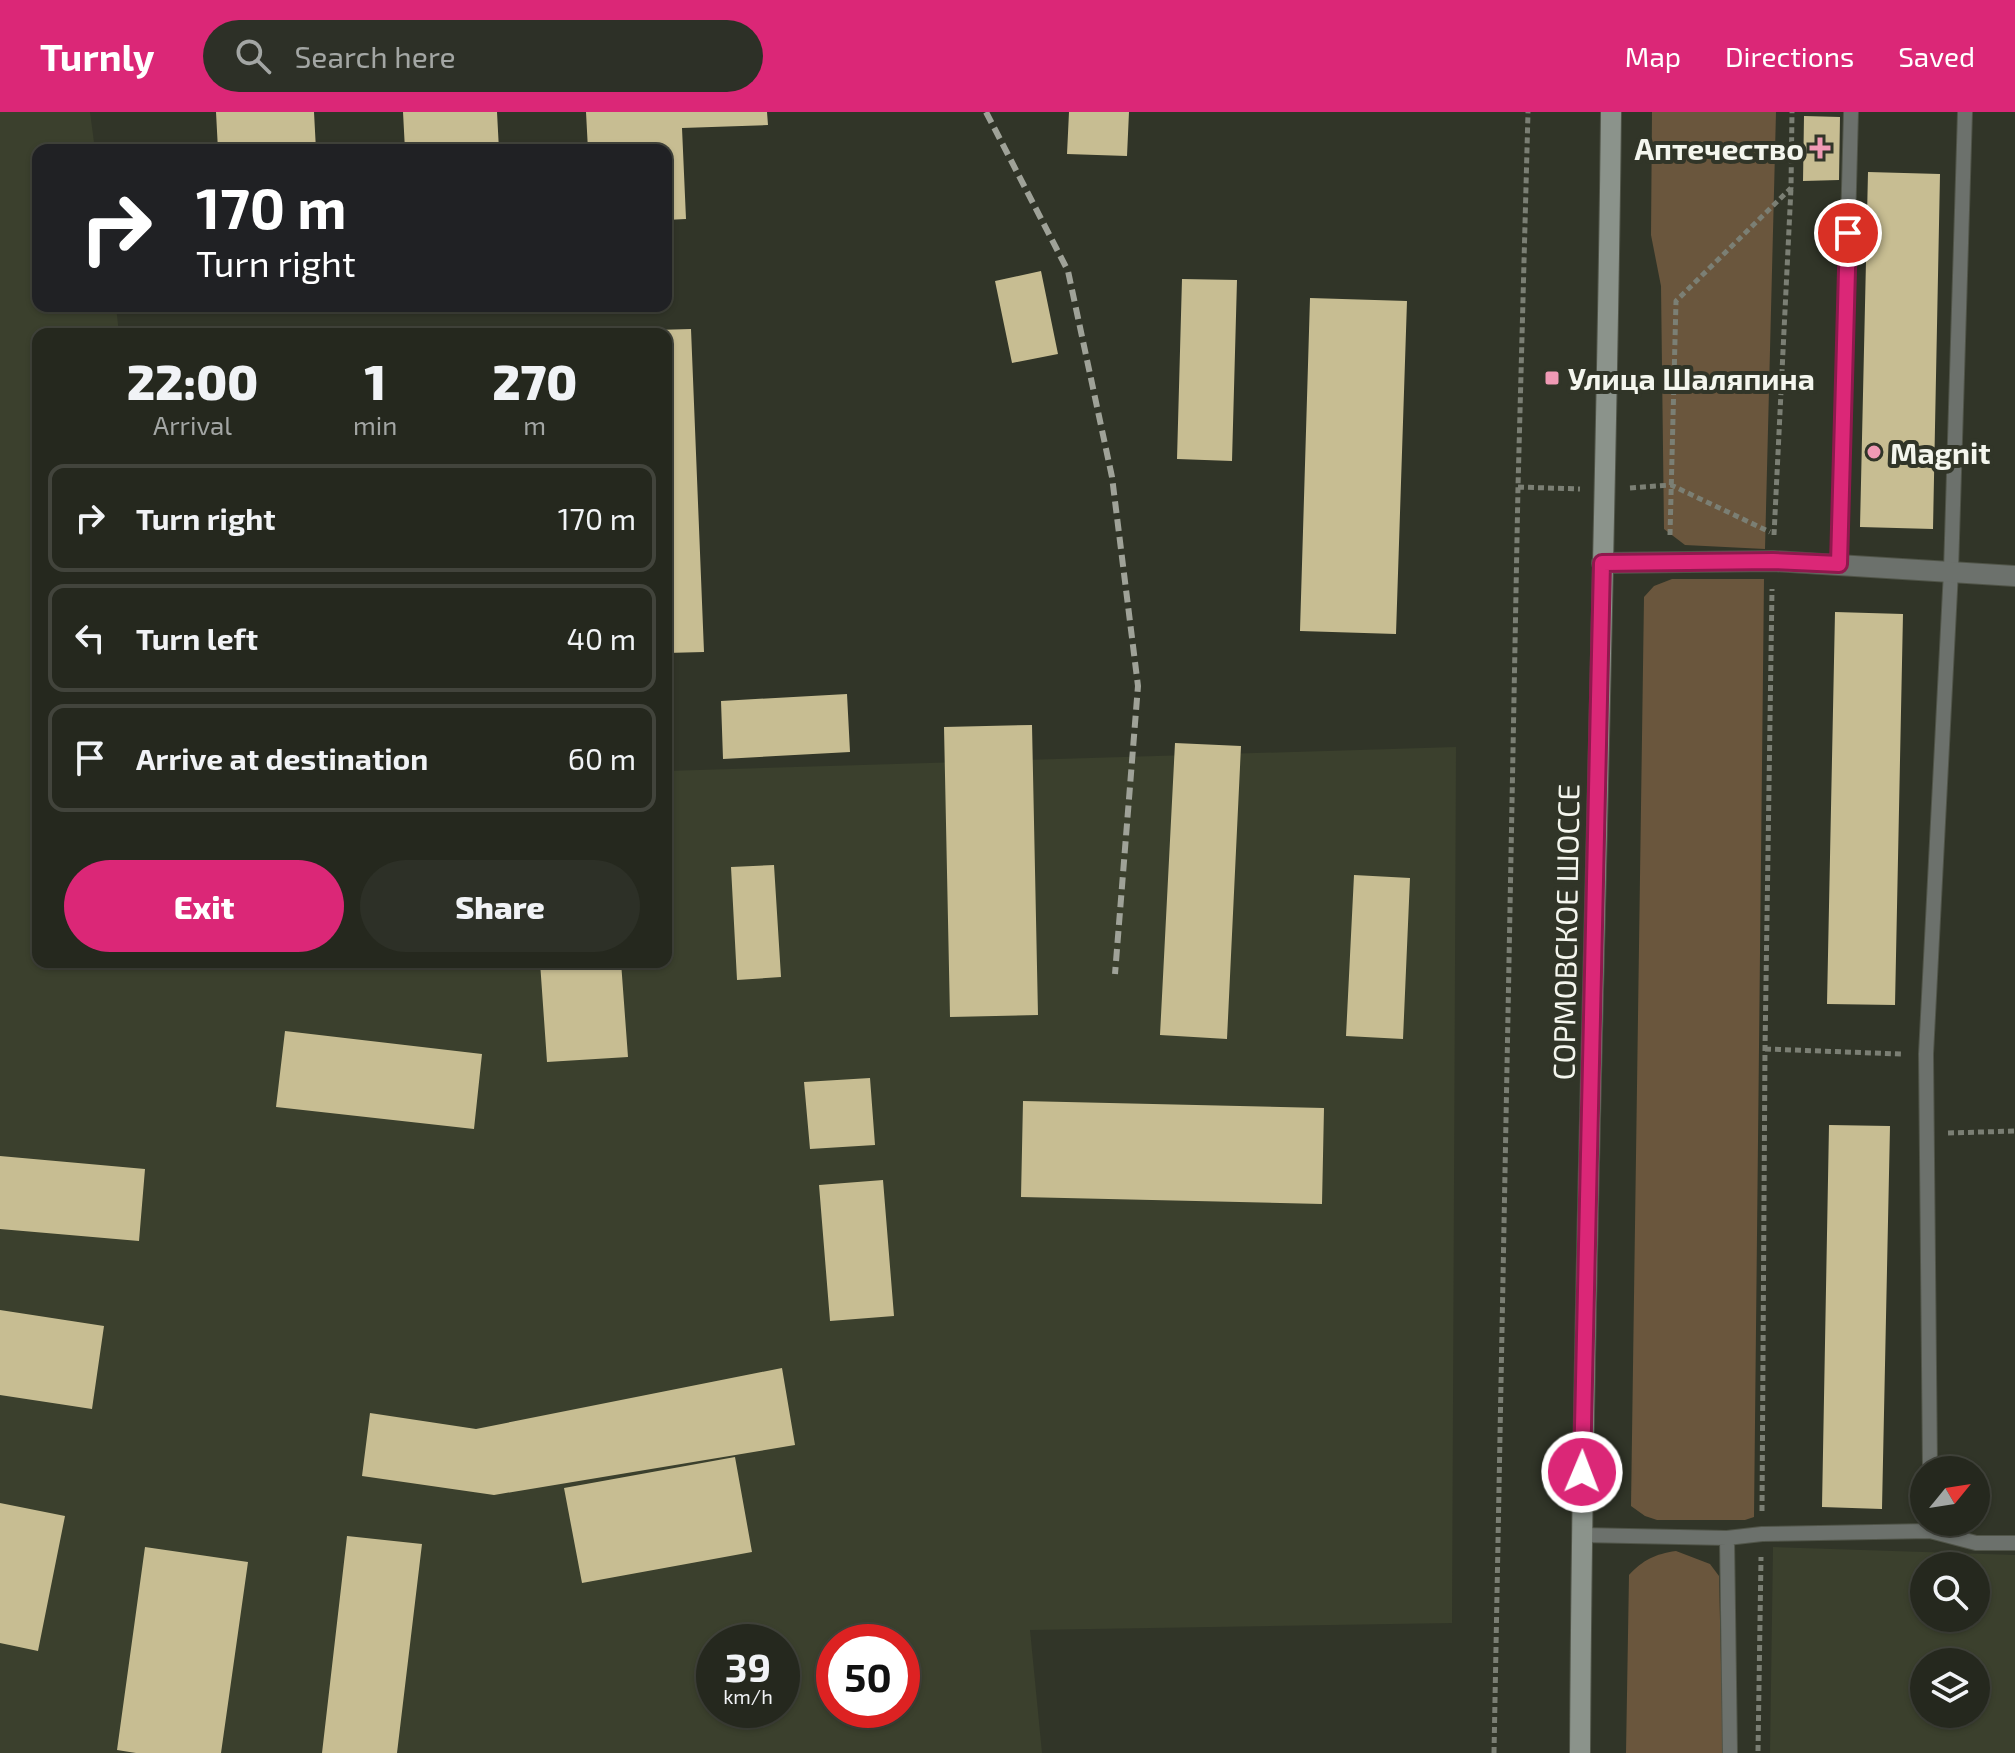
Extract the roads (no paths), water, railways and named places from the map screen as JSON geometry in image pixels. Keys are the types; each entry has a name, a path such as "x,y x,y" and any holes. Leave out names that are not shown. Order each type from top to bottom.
{"main road":[{"name":"СОРМОВСКОЕ ШОССЕ","path":"1580,1753 1581,1535 1611,112"}],"street":[{"path":"1602,563 1773,561 2015,576"}],"lane":[{"path":"1839,564 1851,112"},
{"path":"1930,1456 1926,1054 1951,571 1965,112"},
{"path":"1581,1535 1727,1538 1910,1527"},
{"path":"1957,1536 1976,1543 2015,1543"},
{"path":"1727,1538 1730,1753"}],"railway":[{"path":"986,112 1068,271 1112,477 1138,686 1115,974"}],"place":[{"name":"Аптечество","path":"1820,148"},
{"name":"Улица Шаляпина","path":"1552,378"},
{"name":"Magnit","path":"1874,452"}]}
